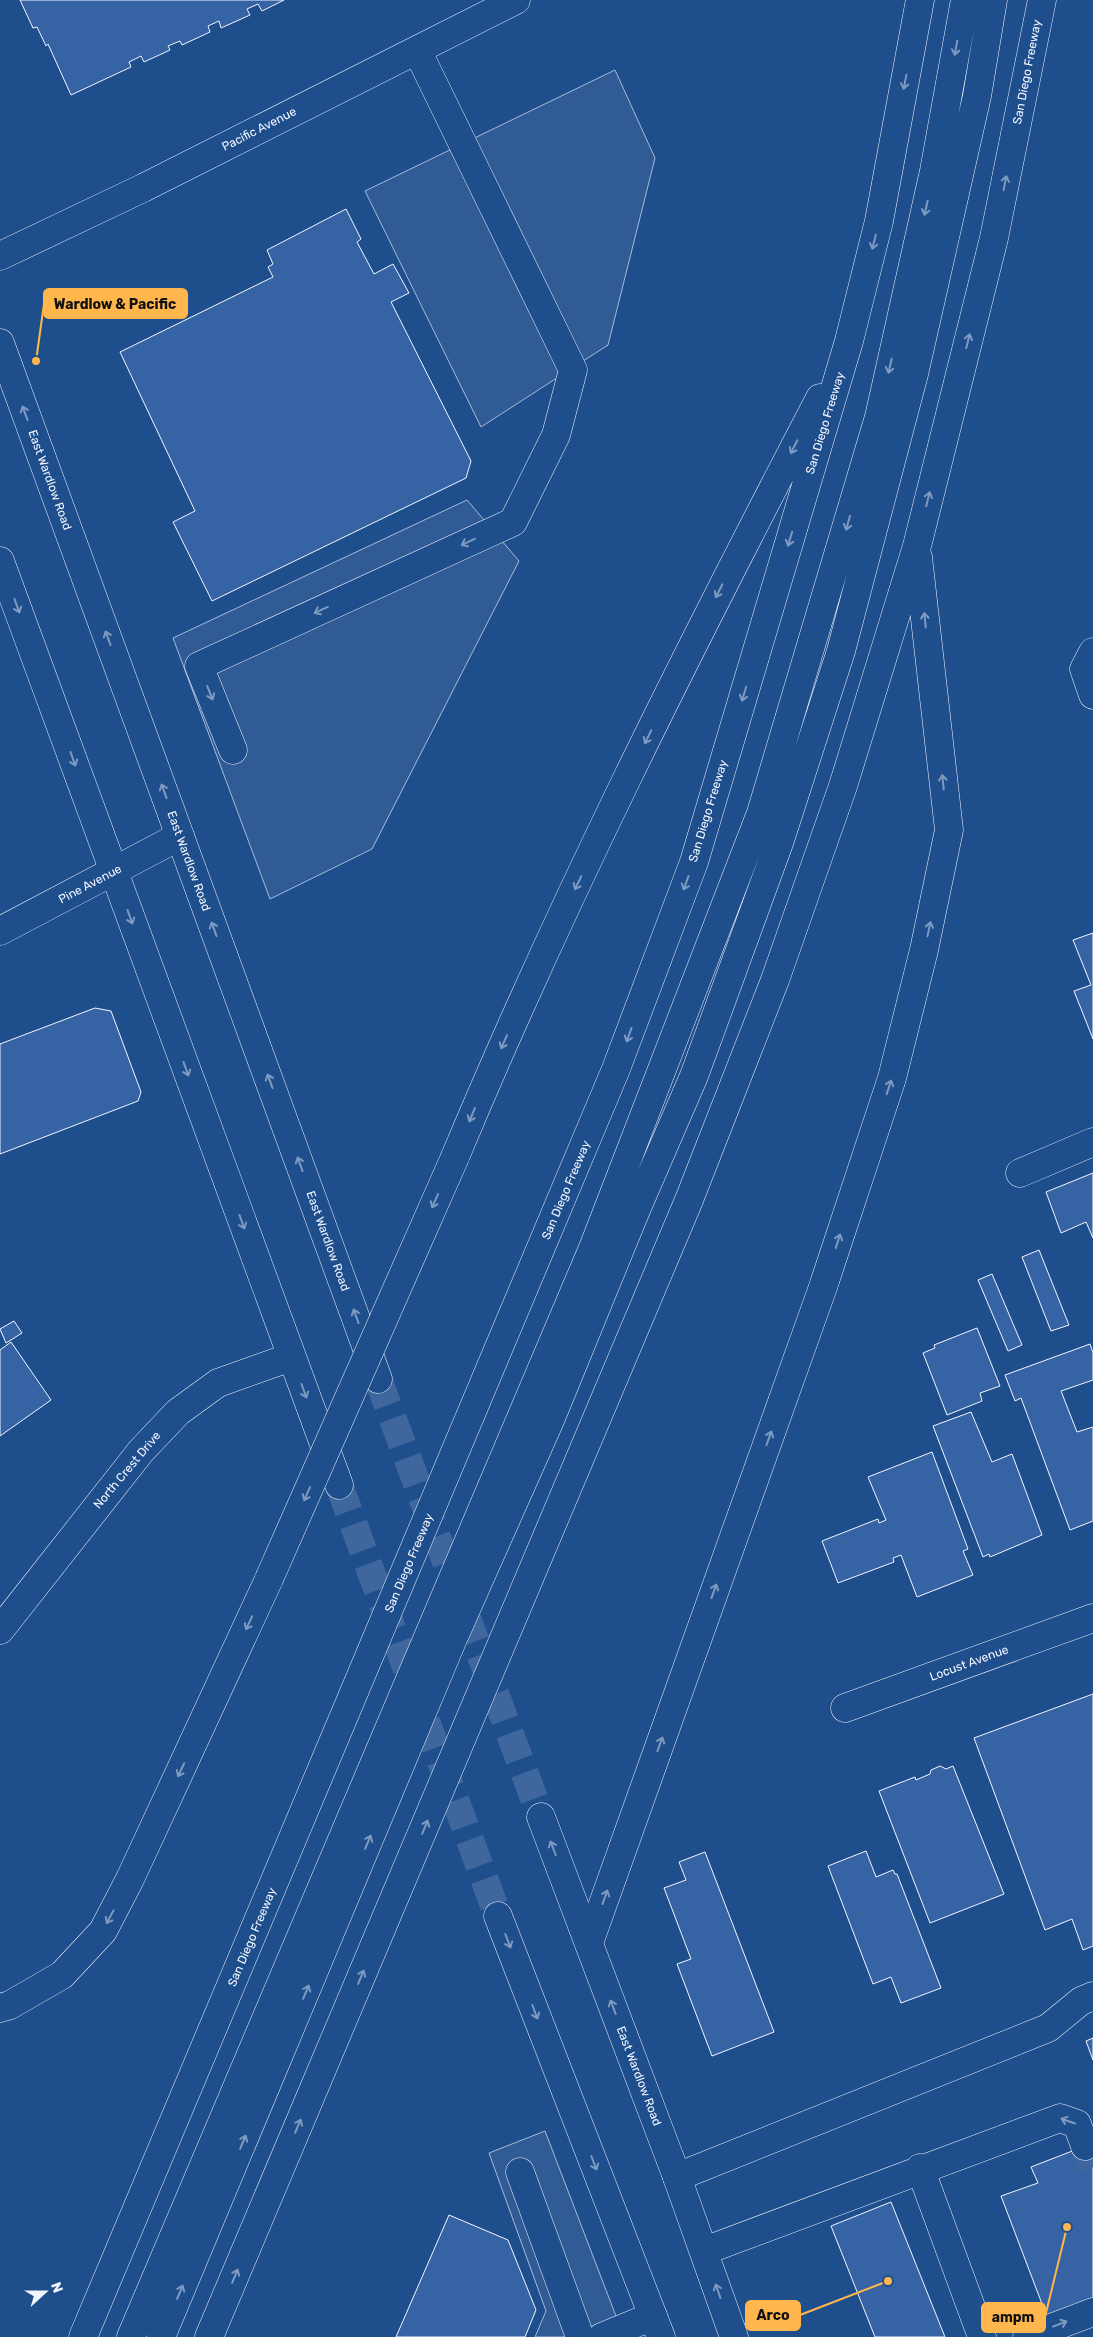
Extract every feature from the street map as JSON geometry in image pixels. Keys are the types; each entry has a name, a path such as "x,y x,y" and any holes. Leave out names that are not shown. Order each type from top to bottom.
{"main road":[{"name":"Pacific Avenue","path":"0,256 152,183 516,0"},
{"name":"San Diego Freeway","path":"83,2337 616,1069 694,862 849,341 879,221 920,0"},
{"path":"131,2337 589,1257 761,813 879,417 934,171 965,0"},
{"path":"161,2337 452,1641 551,1418 636,1210 694,1076 779,843 841,651 914,374 977,96 993,0"},
{"name":"San Diego Freeway","path":"209,2337 689,1200 775,980 843,786 916,546 994,238 1042,0"},
{"path":"232,750 199,666 513,522 556,435 573,370 417,50"},
{"path":"0,2008 10,2005 62,1975 103,1931 130,1879 269,1579 518,1010 700,629 849,341"},
{"name":"East Wardlow Road","path":"0,343 378,1379"},
{"path":"589,1943 823,1287 892,1078 924,950 949,830 916,546"},
{"path":"0,561 339,1485"},
{"path":"1089,660 1093,695"},
{"name":"Pine Avenue","path":"0,931 180,836"},
{"path":"1020,1173 1093,1142"},
{"name":"North Crest Drive","path":"0,1630 141,1451 178,1412 218,1382 291,1357"},
{"name":"Locust Avenue","path":"844,1708 1093,1618"},
{"name":"East Wardlow Road","path":"541,1817 677,2177 734,2337"},
{"path":"498,1916 657,2326 602,2337"},
{"path":"677,2177 1048,2028 1081,2001 1093,1996"},
{"path":"704,2251 920,2168 1060,2118 1077,2124 1085,2146"},
{"path":"920,2168 982,2337"},
{"path":"520,2172 580,2337"},
{"path":"1027,2337 1093,2312"}],"shaded area":[{"path":"615,70 655,158 608,345 481,427 365,191"},
{"path":"467,500 519,561 372,849 270,899 173,638"},
{"path":"545,2131 624,2337 535,2337 546,2311 489,2153"}],"building":[{"path":"20,0 284,0 262,11 258,4 247,9 250,15 221,28 219,21 208,26 210,32 182,45 180,41 168,46 170,50 144,62 141,56 129,62 131,67 71,95 48,44 46,46 37,27 33,28"},
{"path":"346,209 361,239 357,242 374,274 393,264 409,293 391,302 471,461 466,478 212,601 173,522 195,511 120,352 273,277 268,267 273,264 267,250"},
{"path":"1093,933 1093,1039 1074,991 1091,985 1073,940"},
{"path":"95,1008 111,1011 141,1092 138,1101 0,1154 0,1044"},
{"path":"1093,1173 1093,1238 1086,1222 1061,1233 1046,1192"},
{"path":"1039,1250 1069,1325 1051,1331 1022,1257"},
{"path":"992,1274 1022,1345 1008,1351 978,1280"},
{"path":"14,1321 22,1333 6,1343 0,1329"},
{"path":"977,1328 1000,1386 980,1393 982,1401 947,1415 923,1353 935,1348 934,1345"},
{"path":"11,1342 51,1400 0,1436 0,1350"},
{"path":"1090,1344 1093,1353 1093,1380 1061,1391 1077,1432 1093,1427 1093,1521 1070,1530 1021,1398 1015,1401 1005,1375"},
{"path":"971,1412 992,1462 1012,1454 1042,1535 990,1557 989,1554 983,1557 933,1426"},
{"path":"932,1452 968,1549 963,1551 973,1575 917,1597 901,1555 893,1558 894,1562 838,1583 822,1541 878,1519 879,1523 886,1520 868,1477"},
{"path":"1093,1694 1093,1946 1083,1950 1072,1919 1045,1930 974,1738"},
{"path":"940,1766 946,1769 953,1766 1004,1894 930,1923 879,1791 915,1777 916,1780 930,1774 931,1770"},
{"path":"866,1851 876,1877 893,1870 897,1874 941,1988 901,2003 891,1977 873,1984 828,1866"},
{"path":"705,1852 774,2032 712,2056 677,1964 691,1959 664,1888 686,1880 679,1862"},
{"path":"1093,2038 1093,2060 1086,2041"},
{"path":"1093,2143 1093,2299 1047,2317 1001,2196 1038,2183 1031,2167"},
{"path":"891,2202 945,2337 875,2337 831,2226"},
{"path":"449,2215 508,2240 536,2310 525,2337 396,2337"}],"tunnel":[{"path":"378,1379 541,1817"},
{"path":"339,1485 498,1916"},
{"path":"1085,2146 1093,2167"}],"place":[{"name":"Wardlow & Pacific","path":"36,361"},
{"name":"ampm","path":"1067,2227"},
{"name":"Arco","path":"888,2281"}]}
